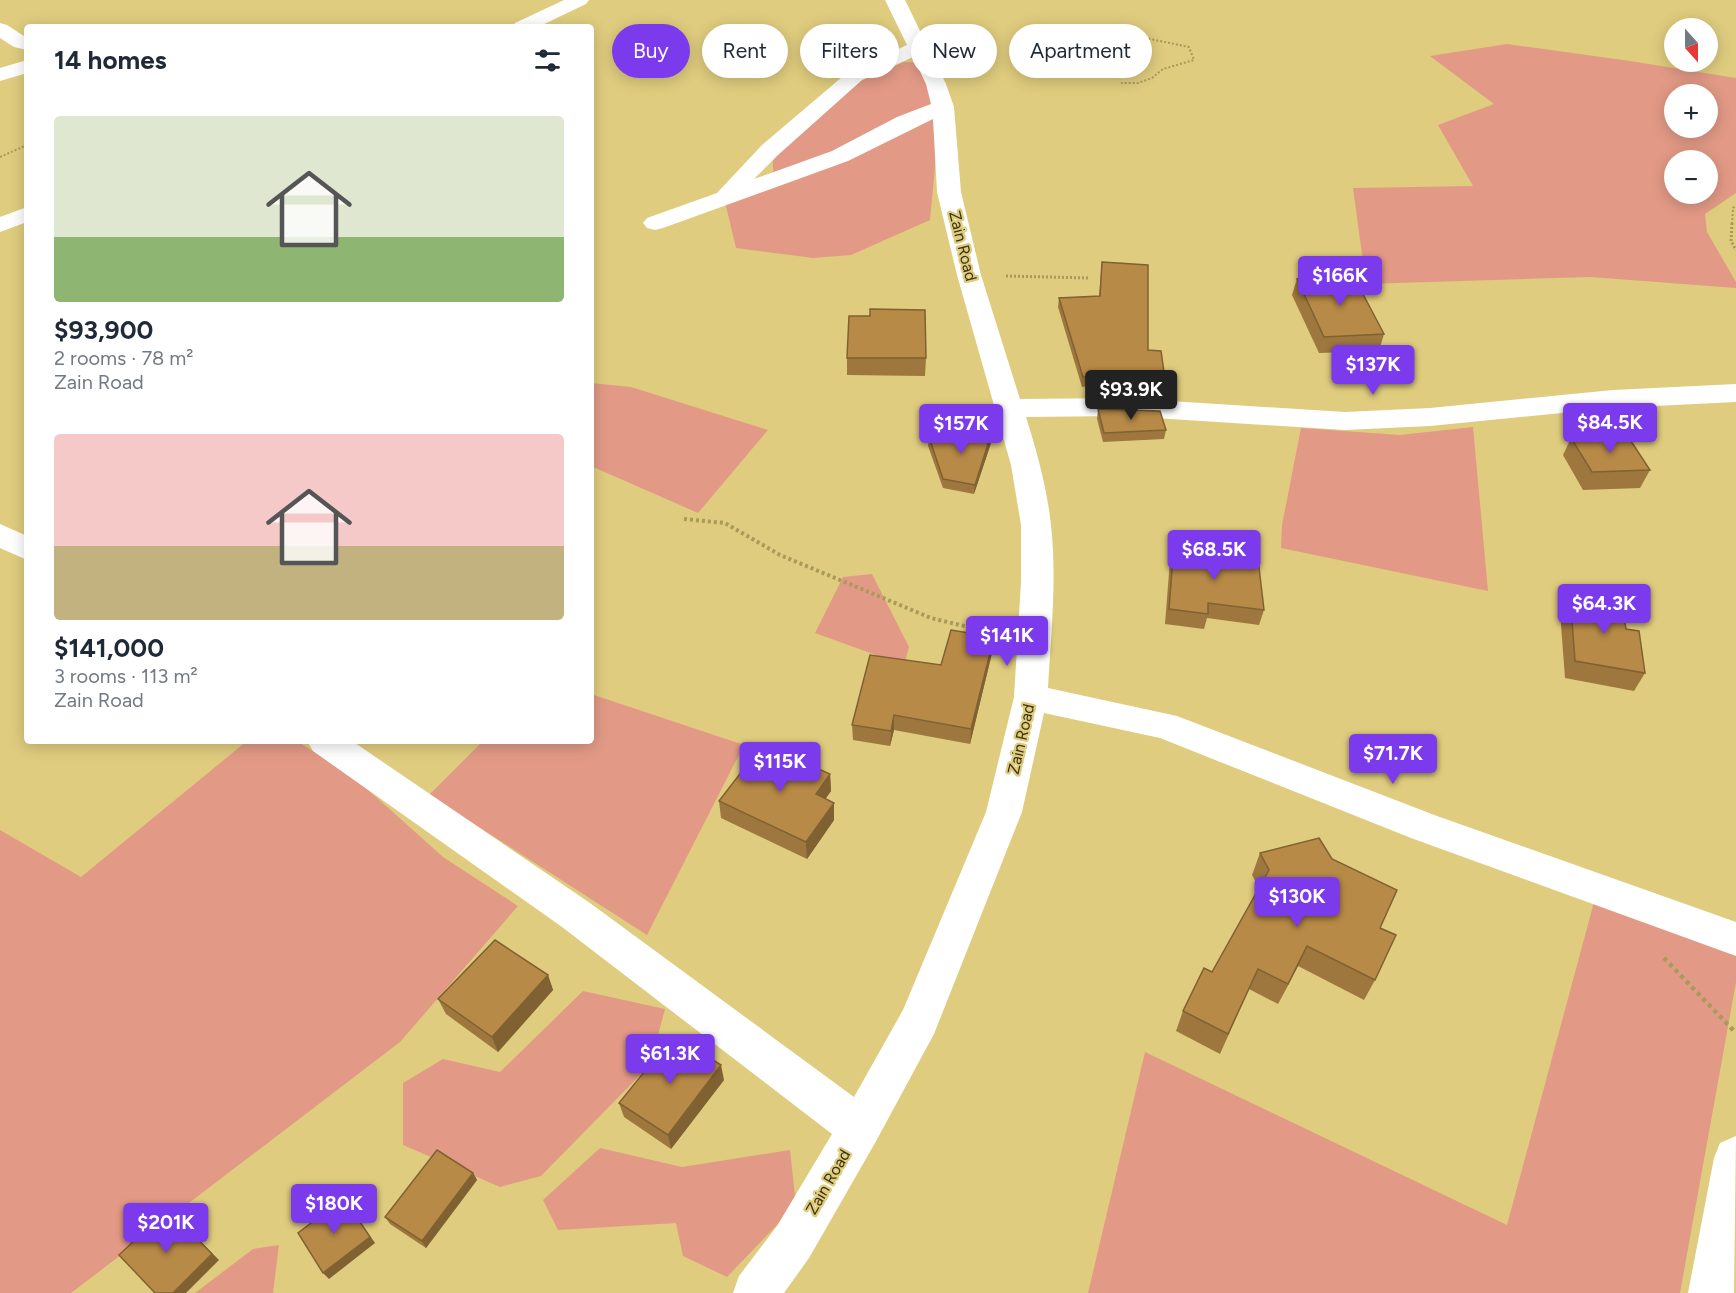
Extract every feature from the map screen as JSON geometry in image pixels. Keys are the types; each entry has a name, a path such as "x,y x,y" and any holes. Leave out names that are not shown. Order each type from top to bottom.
{"street":[{"path":"528,24 579,0"},
{"name":"Zain Road","path":"895,0 911,33"},
{"path":"0,29 24,44"},
{"path":"726,195 770,150 855,75 911,51"},
{"path":"0,75 24,67"},
{"name":"Zain Road","path":"756,1293 794,1242 919,1022 1004,813 1031,697 1036,525 1026,465 969,275 949,192 943,107 933,78"},
{"path":"655,223 726,195 840,156 905,122 943,107"},
{"path":"0,225 24,215"},
{"path":"1010,408 1123,407 1345,421 1430,417 1613,399 1736,393"},
{"path":"0,535 24,547"},
{"path":"1031,697 1165,726 1413,822 1736,939"},
{"path":"329,744 576,915 729,1032 860,1128"},
{"path":"1711,1293 1736,1158"}],"path":[{"path":"1121,83 1138,83 1152,78 1163,69 1194,60 1189,47 1152,39"},
{"path":"0,157 24,146"},
{"path":"1736,206 1733,208 1731,241 1736,250"},
{"path":"969,275 1089,278"},
{"path":"684,519 725,523 780,555 931,618 1034,643"},
{"path":"1663,957 1736,1033"}],"shaded area":[{"path":"1507,44 1664,66 1664,72 1699,72 1736,78 1736,193 1705,214 1707,232 1736,282 1736,288 1590,277 1366,284 1353,188 1473,186 1438,125 1494,104 1430,56"},
{"path":"911,62 911,78 928,78 939,124 930,220 851,255 813,258 736,248 725,202 774,184 772,150 847,87 868,78 899,78 899,64"},
{"path":"594,383 631,387 768,430 698,513 594,467"},
{"path":"1473,427 1488,591 1281,548 1282,525 1301,428 1400,435"},
{"path":"872,574 909,647 905,662 887,659 815,633 843,577"},
{"path":"594,695 744,745 647,935 429,795 480,744 594,744"},
{"path":"243,744 302,744 356,779 443,857 518,906 400,1042 71,1293 0,1293 0,830 81,877"},
{"path":"1594,902 1736,948 1736,982 1680,1293 1088,1293 1145,1052 1507,1225"},
{"path":"583,991 665,1009 650,1065 541,1176 500,1187 403,1145 403,1083 443,1059 500,1072"},
{"path":"600,1148 682,1167 790,1150 796,1205 727,1277 683,1256 676,1223 558,1230 543,1200"},
{"path":"279,1245 273,1293 195,1293 253,1249"}],"building":[{"path":"1102,262 1148,265 1148,350 1161,351 1166,386 1151,386 1152,388 1092,387 1090,377 1083,377 1059,298 1100,296"},
{"path":"1354,277 1384,334 1324,337 1297,279"},
{"path":"870,309 925,310 926,358 847,358 849,316 870,316"},
{"path":"1098,409 1160,411 1166,430 1104,433"},
{"path":"993,428 975,485 943,479 929,437"},
{"path":"1627,435 1650,470 1592,472 1571,438"},
{"path":"1174,545 1258,559 1264,610 1208,603 1208,614 1169,609"},
{"path":"1570,594 1622,604 1626,629 1639,631 1645,673 1575,661"},
{"path":"951,630 994,637 971,729 894,715 891,731 852,725 870,655 941,665"},
{"path":"763,744 830,774 816,794 834,803 806,842 719,801"},
{"path":"1319,838 1332,859 1397,890 1380,928 1396,935 1375,980 1307,946 1288,984 1258,969 1228,1034 1183,1011 1204,968 1212,972 1269,870 1260,853"},
{"path":"495,940 548,975 492,1037 438,999"},
{"path":"674,1035 721,1065 668,1135 619,1103"},
{"path":"437,1150 473,1173 422,1241 385,1217"},
{"path":"344,1198 370,1237 323,1273 298,1233"},
{"path":"168,1209 212,1254 173,1293 155,1293 119,1255"}]}
